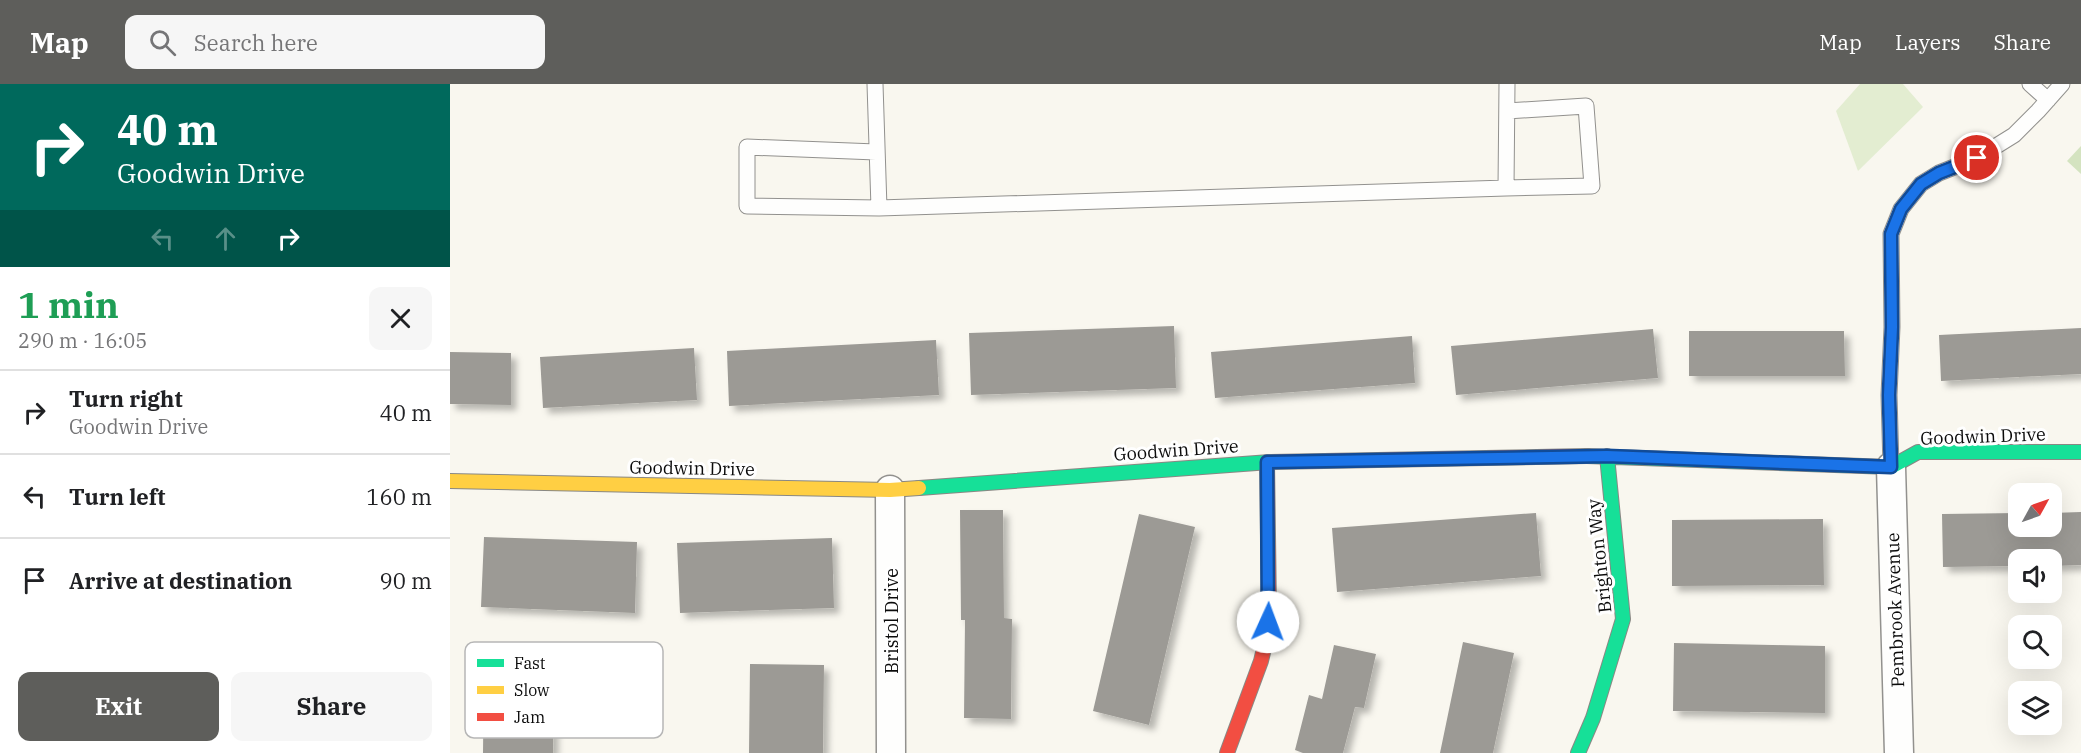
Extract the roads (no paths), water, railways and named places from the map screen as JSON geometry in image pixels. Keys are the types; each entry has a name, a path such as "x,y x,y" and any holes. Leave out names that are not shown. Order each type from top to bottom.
{"street":[{"name":"Goodwin Drive","path":"450,481 890,490 1267,462 1607,456 1891,467 1918,452 2081,452"},
{"name":"Brighton Way","path":"1578,753 1593,718 1623,619 1607,456"},
{"path":"1227,753 1261,661 1267,636 1269,608 1267,462"},
{"name":"Pembrook Avenue","path":"1891,467 1899,753"},
{"name":"Bristol Drive","path":"890,490 891,753"}],"lane":[{"path":"875,84 879,208"},
{"path":"1506,188 1507,84"},
{"path":"2030,84 2048,100"},
{"path":"1891,467 1889,395 1892,327 1891,234 1901,209 1921,184 1930,178 1977,158 2014,135 2062,84"},
{"path":"876,152 747,147 747,206 879,208 1592,186 1586,106 1507,111"}]}
